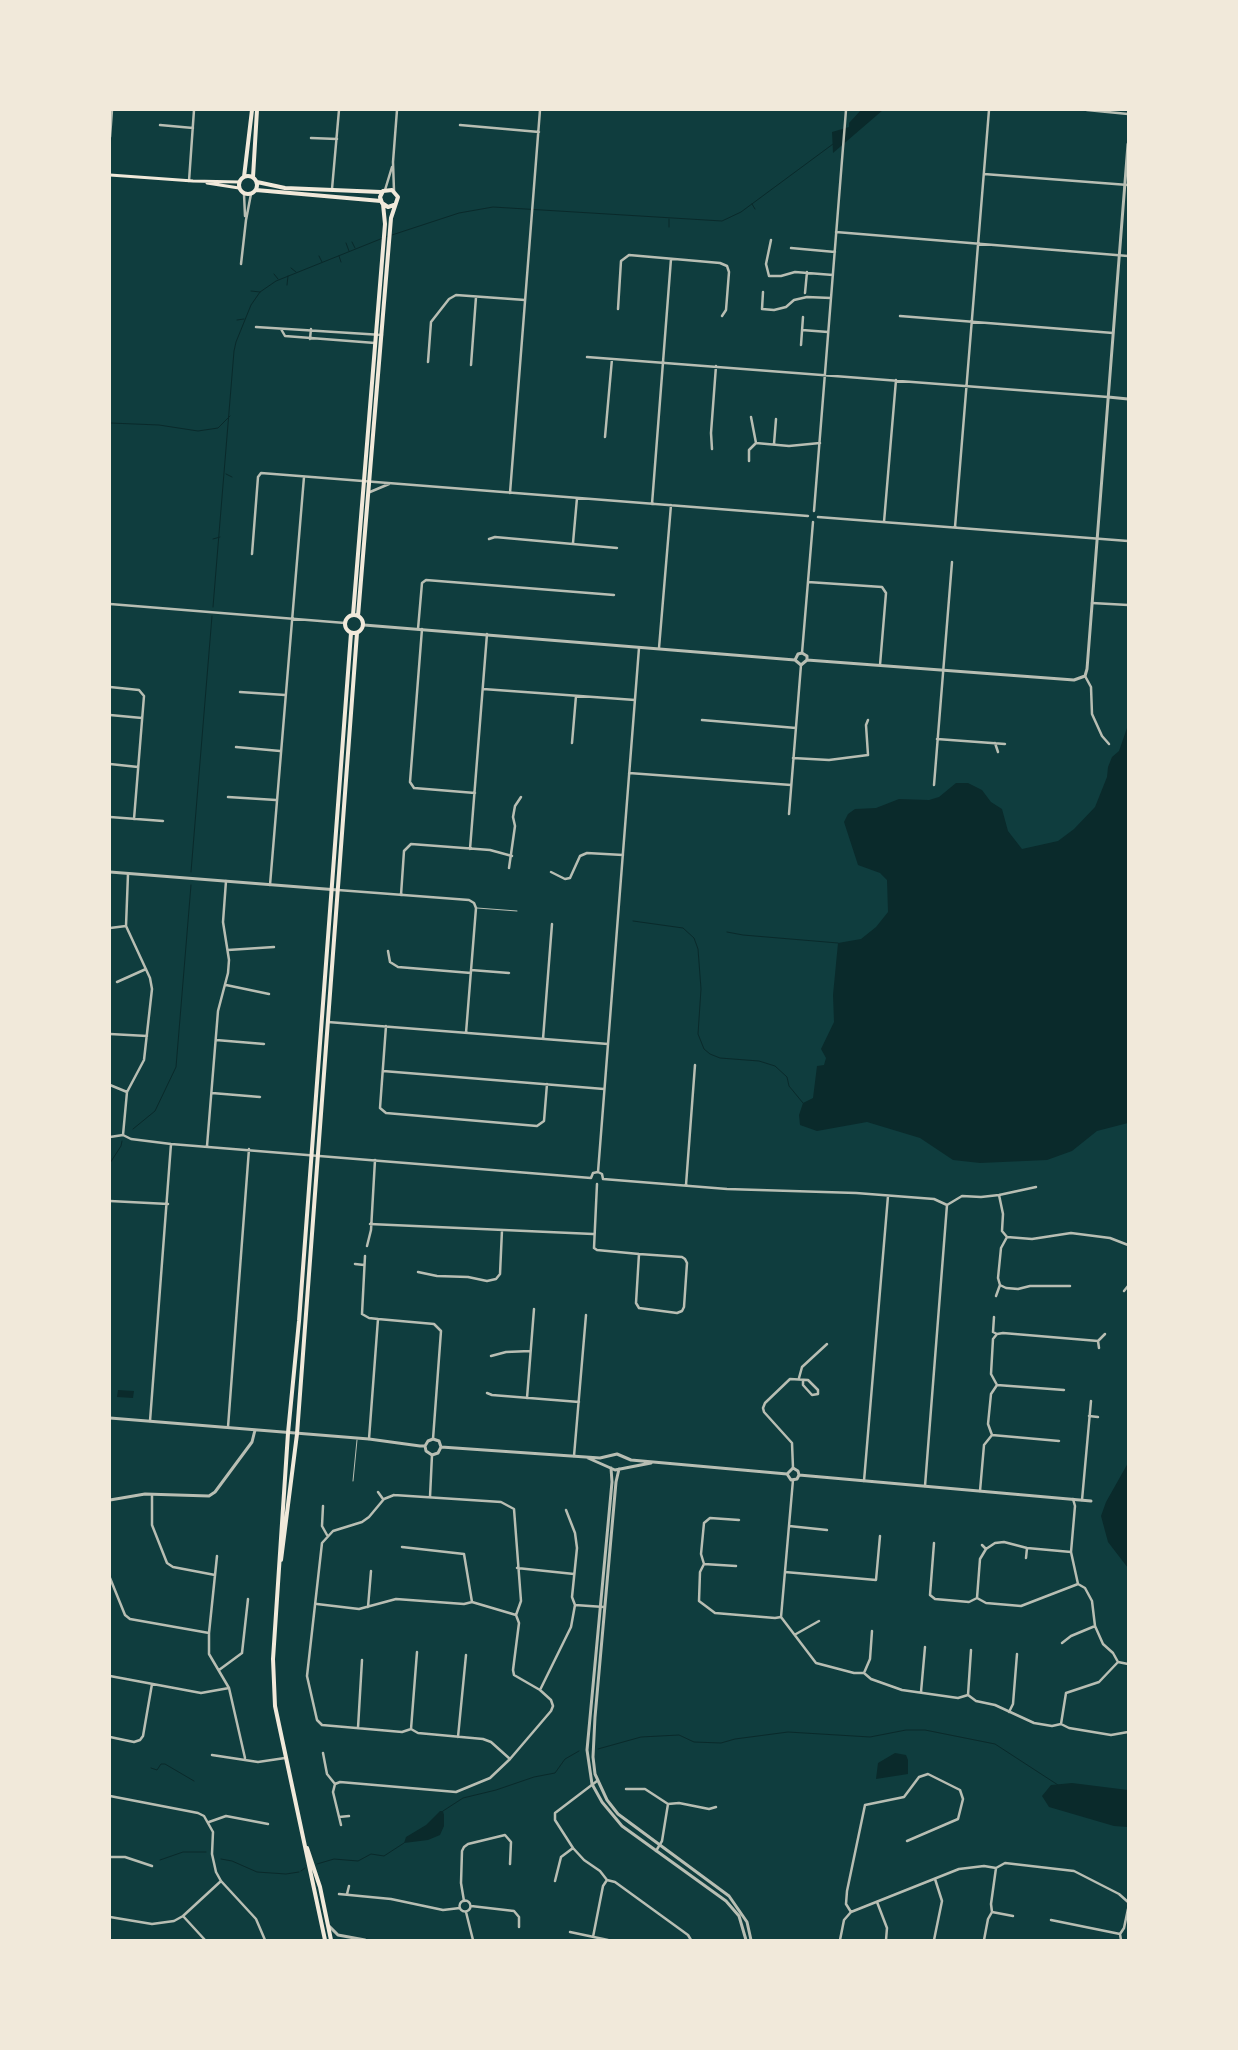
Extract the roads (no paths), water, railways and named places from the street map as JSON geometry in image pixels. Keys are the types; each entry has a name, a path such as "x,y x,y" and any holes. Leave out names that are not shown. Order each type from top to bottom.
{"highway":[{"path":"252,110 244,176 239,182 239,188 244,194 251,194 256,190 257,182"},
{"path":"257,110 253,177 257,182 285,188 332,191 394,191 398,197 394,205 390,230 371,482 358,616 364,625 357,633 319,1155 296,1434 287,1527 279,1569"},
{"path":"244,176 253,177"},
{"path":"256,190 382,203 388,207 394,205"},
{"path":"357,633 351,633 345,623 353,615 384,231 383,191"},
{"path":"353,615 358,616"},
{"path":"325,1940 285,1758 275,1706 273,1678 288,1433 351,633"},
{"path":"303,1836 320,1887 331,1940"},
{"path":"320,1887 316,1890 321,1920"}],"main road":[{"path":"110,175 191,181 239,182"},
{"path":"191,181 239,188"}],"street":[{"path":"110,137 112,110"},
{"path":"191,181 194,110"},
{"path":"332,191 339,110"},
{"path":"394,191 393,162 397,110"},
{"path":"510,493 540,110"},
{"path":"818,517 814,511 846,110"},
{"path":"955,527 989,110"},
{"path":"1087,110 1128,114"},
{"path":"160,125 193,128"},
{"path":"460,125 539,132"},
{"path":"311,138 337,139"},
{"path":"1109,744 1102,736 1092,714 1092,688 1085,676 1128,144"},
{"path":"383,191 393,162"},
{"path":"984,174 1126,185"},
{"path":"244,194 246,220"},
{"path":"242,264 246,220 251,194"},
{"path":"836,232 1128,256"},
{"path":"771,240 766,264 769,276 775,277 795,272 833,274"},
{"path":"790,248 835,252"},
{"path":"618,310 621,261 624,256 629,255 720,262 727,266 729,272 726,310 722,316"},
{"path":"652,504 671,259"},
{"path":"805,293 807,272"},
{"path":"763,292 762,310 786,307 794,300 807,297 831,298"},
{"path":"428,362 431,322 434,315 448,299 456,296 525,300"},
{"path":"471,365 476,297"},
{"path":"900,316 1114,333"},
{"path":"801,345 803,317"},
{"path":"256,327 382,335"},
{"path":"281,329 285,336 382,343"},
{"path":"310,339 311,329"},
{"path":"802,330 828,332"},
{"path":"587,357 1128,399"},
{"path":"605,437 612,359"},
{"path":"712,449 710,433 716,366"},
{"path":"884,522 896,380"},
{"path":"751,417 756,443"},
{"path":"774,444 776,418"},
{"path":"749,461 749,450 756,443 789,446 820,443"},
{"path":"252,554 258,477 260,473 808,516 813,522"},
{"path":"270,885 304,476"},
{"path":"370,492 378,487 392,483"},
{"path":"573,543 577,498"},
{"path":"659,648 671,505"},
{"path":"808,516 810,512 814,511"},
{"path":"802,653 813,522 818,517 1128,541"},
{"path":"489,539 495,537 617,548"},
{"path":"934,786 952,562"},
{"path":"475,793 414,788 410,782 422,583 426,580 614,595"},
{"path":"808,582 882,587 886,593 880,665"},
{"path":"1092,603 1128,605"},
{"path":"110,604 345,623"},
{"path":"364,625 795,660 801,665"},
{"path":"470,849 487,634"},
{"path":"598,1172 640,646"},
{"path":"795,660 798,654 802,653"},
{"path":"802,653 807,656 807,660"},
{"path":"789,814 801,665 807,660 1074,680 1085,676"},
{"path":"110,687 135,689 142,692 142,718 134,819"},
{"path":"483,688 635,700"},
{"path":"240,692 285,695"},
{"path":"572,743 576,696"},
{"path":"110,715 142,718"},
{"path":"702,720 796,728"},
{"path":"794,758 837,760 868,755 866,725 868,720"},
{"path":"937,739 1005,744"},
{"path":"995,743 998,752"},
{"path":"236,747 280,751"},
{"path":"110,764 138,766"},
{"path":"629,773 791,785"},
{"path":"228,797 276,800"},
{"path":"509,868 515,826 513,817 515,806 521,797"},
{"path":"110,817 163,821"},
{"path":"401,895 404,850 411,844 494,850 512,856"},
{"path":"551,872 565,878 570,878 580,856 587,853 623,855"},
{"path":"110,872 469,900 474,903 476,908 466,1033"},
{"path":"123,1135 127,1092 144,1060 152,990 146,969 126,926 128,874"},
{"path":"207,1146 218,1010 228,973 228,950 223,922 226,882"},
{"path":"542,1039 552,924"},
{"path":"110,928 126,926"},
{"path":"228,950 274,947"},
{"path":"388,951 390,962 398,967 509,973"},
{"path":"117,982 146,969"},
{"path":"226,985 269,994"},
{"path":"328,1022 608,1044"},
{"path":"386,1026 382,1111 537,1126 544,1122 547,1084"},
{"path":"110,1034 147,1036"},
{"path":"216,1040 264,1044"},
{"path":"686,1186 696,1065"},
{"path":"383,1071 604,1089"},
{"path":"110,1085 127,1092"},
{"path":"212,1093 260,1096"},
{"path":"110,1137 123,1135 131,1139 172,1144 591,1178 597,1184"},
{"path":"150,1421 172,1144"},
{"path":"228,1427 249,1150"},
{"path":"366,1246 370,1224 375,1160"},
{"path":"591,1178 593,1173 598,1172"},
{"path":"598,1172 602,1174 603,1179"},
{"path":"640,1254 636,1303 639,1308 677,1312 682,1310 687,1263 685,1259 640,1254 598,1250 592,1244 597,1184 603,1179 686,1186 934,1199 948,1205"},
{"path":"925,1486 948,1205 957,1197 999,1195 1036,1187"},
{"path":"999,1195 1003,1214 1002,1231 1007,1237 1032,1239 1071,1234 1110,1238 1128,1245"},
{"path":"864,1481 888,1196"},
{"path":"110,1201 168,1204"},
{"path":"370,1224 593,1234"},
{"path":"418,1272 432,1276 496,1279 500,1274 502,1230"},
{"path":"996,1296 1000,1285 998,1278 1001,1248 1007,1237"},
{"path":"365,1256 362,1314 369,1318 434,1324 439,1326 441,1331 433,1439"},
{"path":"355,1264 364,1265"},
{"path":"1000,1285 1006,1288 1070,1286"},
{"path":"1124,1291 1128,1286"},
{"path":"527,1398 534,1310"},
{"path":"574,1456 586,1315"},
{"path":"994,1317 993,1332 997,1334"},
{"path":"369,1439 378,1319"},
{"path":"996,1385 991,1374 993,1339 997,1334 1098,1341 1105,1334"},
{"path":"1098,1341 1100,1348"},
{"path":"799,1378 802,1367 827,1344"},
{"path":"492,1356 506,1352 530,1351"},
{"path":"441,1447 586,1457 617,1454 623,1458 657,1463 787,1474 793,1468 792,1443 764,1412 763,1408 790,1379 799,1378 812,1396 818,1394 818,1390 808,1380 803,1381"},
{"path":"996,1385 1064,1390"},
{"path":"992,1435 988,1424 991,1394 996,1385"},
{"path":"487,1393 492,1396 579,1402"},
{"path":"1082,1500 1091,1401"},
{"path":"1089,1416 1098,1417"},
{"path":"110,1418 369,1439 425,1446"},
{"path":"110,1500 138,1495 201,1497 212,1494 252,1442 255,1430"},
{"path":"980,1491 984,1445 992,1435"},
{"path":"992,1435 1060,1441"},
{"path":"433,1439 428,1441 425,1446 427,1453 432,1455 438,1453 441,1447"},
{"path":"433,1439 439,1442 441,1447"},
{"path":"430,1497 432,1455"},
{"path":"610,1456 608,1463 611,1468 612,1482 593,1739 597,1781 607,1800 618,1814 729,1896 747,1922 751,1940"},
{"path":"586,1457 611,1468 620,1469 657,1463"},
{"path":"623,1458 624,1464 620,1469 616,1482 587,1750 592,1784 613,1816 656,1851 726,1901 739,1916 746,1940"},
{"path":"793,1468 797,1470 799,1475"},
{"path":"787,1474 789,1479 794,1480"},
{"path":"799,1475 1091,1501"},
{"path":"799,1475 794,1480 781,1617 796,1634 816,1663 854,1673 864,1673 871,1679 897,1689 958,1698 968,1695"},
{"path":"378,1492 384,1499"},
{"path":"152,1495 152,1524 168,1563 173,1567 215,1575"},
{"path":"335,1784 340,1782 456,1792 490,1778 510,1758 551,1711 551,1700 540,1690 514,1675 513,1670 519,1623 516,1615 521,1601 517,1568 516,1515 514,1509 501,1502 394,1495 384,1499 369,1517 362,1522 339,1528 327,1536 320,1551 316,1592 317,1604 308,1676 317,1720 322,1724 402,1732 411,1729 418,1733 483,1739 491,1742 510,1758"},
{"path":"1073,1499 1075,1506 1071,1552 1078,1584 1085,1588 1092,1600 1095,1626 1103,1644 1114,1654 1118,1662"},
{"path":"323,1506 322,1526 327,1536"},
{"path":"540,1690 571,1627 575,1605 572,1597 577,1548 575,1533 566,1510"},
{"path":"739,1520 706,1519 701,1554 704,1564 700,1572 698,1594 700,1601 710,1611 775,1618 781,1617"},
{"path":"789,1526 827,1530"},
{"path":"785,1572 876,1580 880,1536"},
{"path":"977,1598 980,1559 986,1549 995,1543 1004,1542 1027,1548 1071,1552"},
{"path":"934,1543 930,1595 934,1599 969,1602 977,1598"},
{"path":"982,1545 986,1549"},
{"path":"402,1546 464,1554 472,1602"},
{"path":"1026,1558 1027,1548"},
{"path":"217,1556 209,1634 209,1654 229,1688 245,1758"},
{"path":"704,1564 736,1566"},
{"path":"517,1568 574,1574"},
{"path":"368,1607 371,1571"},
{"path":"110,1578 125,1615 130,1619 209,1634"},
{"path":"977,1598 986,1603 1021,1606 1078,1584"},
{"path":"219,1670 242,1652 248,1599"},
{"path":"317,1604 359,1609 396,1599 464,1604 472,1602 516,1615"},
{"path":"575,1605 602,1607"},
{"path":"796,1634 819,1621"},
{"path":"1062,1643 1071,1636 1095,1626"},
{"path":"864,1673 870,1659 872,1631"},
{"path":"921,1692 925,1647"},
{"path":"968,1695 971,1650"},
{"path":"411,1729 417,1652"},
{"path":"1010,1712 1013,1704 1018,1654"},
{"path":"458,1737 466,1655"},
{"path":"358,1728 362,1660"},
{"path":"1118,1662 1128,1664"},
{"path":"1061,1724 1066,1692 1098,1682 1118,1662"},
{"path":"110,1676 201,1693 229,1688"},
{"path":"110,1737 134,1742 140,1740 143,1736 152,1684"},
{"path":"968,1695 976,1701 995,1705 1034,1723 1052,1726 1061,1724 1069,1728 1111,1735 1128,1732"},
{"path":"323,1753 327,1774 335,1784"},
{"path":"212,1755 245,1758 258,1762 285,1758"},
{"path":"851,1912 846,1904 846,1891 865,1805 904,1797 919,1777 928,1774 960,1790 964,1799 958,1819 907,1841"},
{"path":"597,1781 555,1813 555,1820 573,1848 584,1860 603,1873 607,1880 615,1882 688,1934 691,1940"},
{"path":"335,1784 333,1792 340,1825"},
{"path":"626,1789 645,1789 668,1804 679,1803 709,1809 716,1807"},
{"path":"110,1796 198,1813 209,1822 213,1832 213,1864 221,1881 256,1919 265,1940"},
{"path":"656,1851 660,1846 668,1804"},
{"path":"209,1822 226,1816 268,1824"},
{"path":"339,1816 349,1816"},
{"path":"464,1901 461,1882 462,1852 464,1847 468,1844 505,1835 511,1842 510,1864"},
{"path":"555,1881 562,1857 573,1848"},
{"path":"110,1857 125,1857 152,1866"},
{"path":"840,1940 844,1920 851,1912 960,1870 984,1866 996,1868 1011,1862 1074,1871 1119,1894 1128,1902"},
{"path":"984,1940 988,1919 992,1912 991,1904 996,1868"},
{"path":"934,1940 942,1901 935,1879"},
{"path":"593,1937 603,1886 607,1880"},
{"path":"110,1917 160,1924 183,1916 221,1881"},
{"path":"348,1895 349,1886"},
{"path":"339,1894 390,1899 443,1910 460,1908 466,1912 471,1940"},
{"path":"464,1901 468,1902 471,1906 514,1910 519,1917 519,1927"},
{"path":"460,1908 460,1904 464,1901"},
{"path":"877,1902 887,1928 886,1940"},
{"path":"466,1912 471,1906"},
{"path":"1121,1940 1120,1934 1124,1928 1128,1909"},
{"path":"992,1912 1013,1916"},
{"path":"183,1916 205,1940"},
{"path":"1051,1920 1120,1934"},
{"path":"328,1926 338,1934 365,1940"},
{"path":"570,1932 608,1940"}],"lane":[{"path":"476,908 517,911"},
{"path":"353,1481 357,1438"}],"water":[{"path":"861,110 883,110 833,153 832,132 849,127 849,123"},
{"path":"1128,725 1128,1123 1097,1131 1072,1151 1047,1160 980,1163 953,1160 920,1138 867,1122 817,1131 800,1125 799,1115 803,1103 813,1098 817,1066 824,1065 826,1058 821,1049 834,1022 833,995 838,943 861,939 876,927 888,912 887,880 880,873 858,865 844,822 848,814 855,809 876,808 899,799 929,800 939,797 956,783 968,783 982,790 991,802 1002,809 1008,831 1022,849 1058,841 1074,829 1095,807 1107,777 1112,757 1119,751"},
{"path":"118,1390 134,1391 133,1398 117,1397"},
{"path":"1128,1463 1128,1568 1108,1542 1101,1516 1106,1502"},
{"path":"895,1753 906,1755 908,1774 876,1779 878,1763"},
{"path":"1072,1783 1128,1790 1128,1827 1114,1826 1049,1807 1042,1796 1051,1785"},
{"path":"440,1811 443,1811 444,1826 440,1835 428,1840 404,1843 406,1837 426,1825"}],"waterway":[{"path":"392,235 459,213 493,207 722,221 741,212 833,144"},
{"path":"752,204 755,209"},
{"path":"669,219 669,227"},
{"path":"213,607 234,351 251,305 260,292 276,281 388,236"},
{"path":"352,242 355,248"},
{"path":"346,243 349,251"},
{"path":"319,256 322,262"},
{"path":"339,256 341,262"},
{"path":"291,268 296,272"},
{"path":"274,274 278,279"},
{"path":"287,285 288,276"},
{"path":"251,291 260,292"},
{"path":"237,320 244,319"},
{"path":"110,423 159,425 198,431 218,428 230,416"},
{"path":"226,474 232,477"},
{"path":"213,539 220,537"},
{"path":"191,872 212,616"},
{"path":"133,1129 155,1111 176,1067 191,885"},
{"path":"633,921 683,928 694,938 698,949 701,989 698,1034 704,1049 720,1058 759,1061 775,1066 787,1077 789,1086 803,1103"},
{"path":"727,932 838,943"},
{"path":"110,1163 121,1146 122,1141"},
{"path":"598,1749 641,1737 679,1735 694,1742 721,1743 735,1739 788,1732 870,1737 906,1730 925,1730 995,1744 1058,1785"},
{"path":"443,1811 463,1798 496,1790 534,1777 555,1773 565,1759 579,1751"},
{"path":"151,1768 157,1770 161,1764 165,1764 194,1781"},
{"path":"317,1864 334,1859 358,1861 371,1854 384,1856 404,1843"},
{"path":"160,1860 183,1852 206,1852"},
{"path":"221,1859 232,1861 257,1872 286,1874 299,1872"},
{"path":"301,1871 305,1868"}]}
